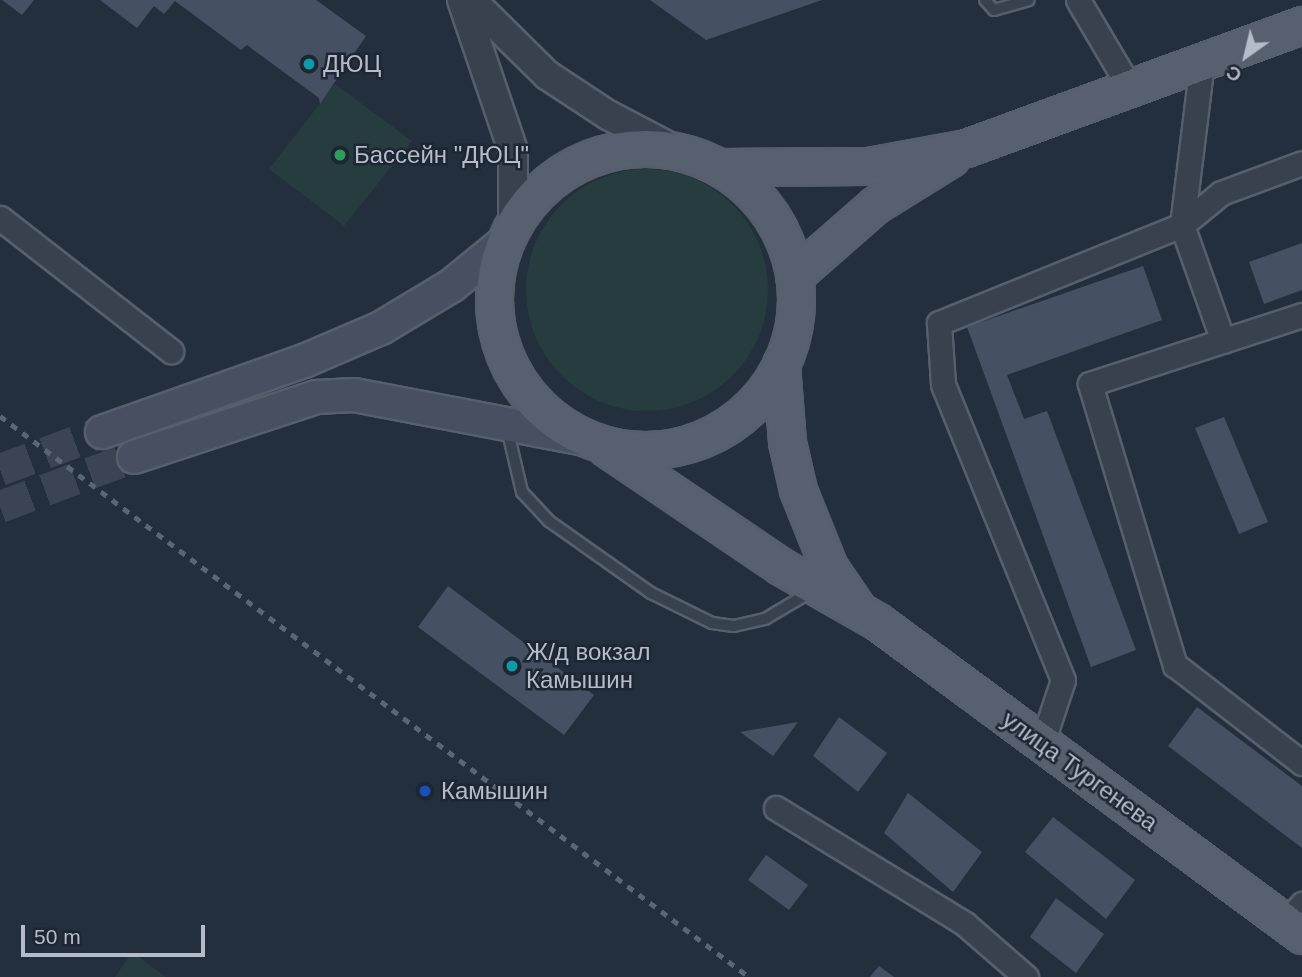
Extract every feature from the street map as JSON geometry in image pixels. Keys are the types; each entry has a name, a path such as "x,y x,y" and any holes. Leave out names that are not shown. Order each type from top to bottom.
{"main road":[{"path":"719,167 868,166 966,148 1302,25"},
{"path":"794,276 875,205 966,148"},
{"path":"102,432 304,361 381,328 451,286 509,231 548,182 596,155 625,149 677,151 719,167 742,183 771,215 794,276 796,314 781,364 745,412 707,436 658,449 595,444 506,422 354,395 317,397 134,457"},
{"path":"509,231 494,306 503,350 533,399 595,444 815,588 857,608"},
{"path":"781,364 787,442 798,490 829,568 857,608"},
{"name":"улица Тургенева","path":"857,608 1042,743 1297,920"}],"street":[{"path":"462,0 484,54 513,151 509,231"},
{"path":"471,0 547,75 608,115 677,151"},
{"path":"1079,0 1130,88"},
{"path":"1202,61 1182,225 1223,341"},
{"path":"1042,743 1063,680 943,384 939,323 1182,225 1222,193 1302,163"},
{"path":"0,218 171,351"},
{"path":"1302,315 1090,384 1175,665 1302,763"},
{"path":"776,808 965,924 1026,977"}],"lane":[{"path":"985,0 994,10 1029,0"},
{"path":"506,422 522,492 549,521 651,593 712,623 734,626 765,619 815,588"}],"green space":[{"name":"Бассейн \"ДЮЦ\"","path":"335,84 412,141 344,226 269,169"},
{"path":"635,169 659,169 704,183 733,204 748,223 759,244 766,266 766,314 759,336 748,357 733,376 704,397 682,406 659,411 635,411 590,397 570,384 553,367 540,347 531,325 526,302 526,278 540,233 553,213 570,196 590,183 612,174"},
{"path":"132,952 166,977 115,977"}],"building":[{"path":"2,0 34,0 22,15"},
{"name":"ДЮЦ","path":"100,0 316,0 366,36 320,104 319,98 247,45 241,50 175,1 164,14 154,6 137,28"},
{"path":"650,0 822,0 706,40"},
{"path":"1302,243 1302,290 1264,304 1249,262"},
{"path":"1143,266 1162,320 1007,375 1024,419 1047,411 1136,650 1091,667 967,327"},
{"path":"1224,417 1268,522 1239,534 1195,428"},
{"name":"Ж/д вокзал Камышин","path":"448,586 594,695 564,735 418,627"},
{"path":"1197,707 1302,786 1302,848 1168,746"},
{"path":"839,717 887,753 858,792 813,756"},
{"path":"798,722 773,756 740,732"},
{"path":"908,793 982,852 953,892 884,833"},
{"path":"1053,817 1135,880 1106,919 1025,852"},
{"path":"766,855 808,885 789,910 748,880"},
{"path":"1056,898 1104,934 1076,973 1030,937"},
{"path":"879,966 894,977 870,977"}],"tunnel":[{"path":"0,470 102,432"},
{"path":"0,507 134,457"}],"railway":[{"path":"0,416 749,977"}],"place":[{"name":"ДЮЦ","path":"309,64"},
{"name":"Бассейн \"ДЮЦ\"","path":"340,155"},
{"name":"Ж/д вокзал Камышин","path":"512,666"},
{"name":"Камышин","path":"425,791"}]}
